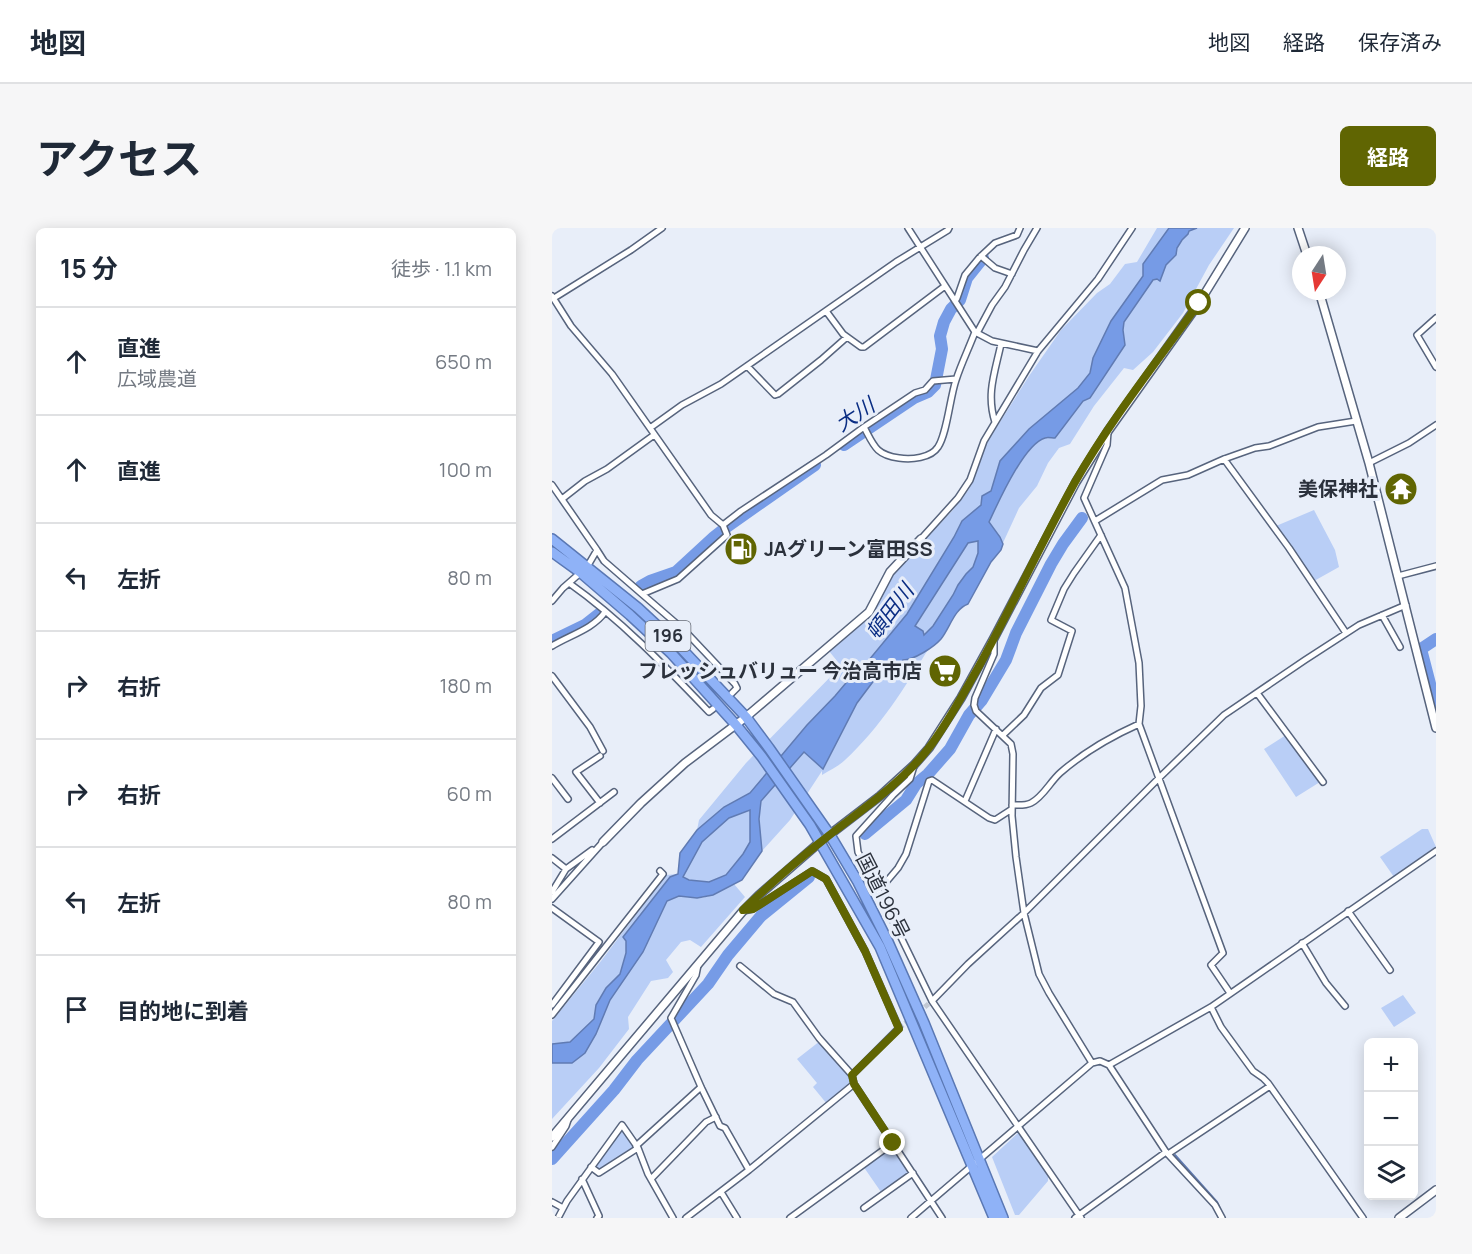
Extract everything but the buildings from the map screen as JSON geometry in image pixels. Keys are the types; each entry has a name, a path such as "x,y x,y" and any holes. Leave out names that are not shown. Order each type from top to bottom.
{"highway":[{"name":"国道196号","path":"552,539 671,654 736,725 762,757 810,825 880,947 994,1218"},
{"name":"国道196号","path":"552,552 583,570 638,608 680,647 746,717 830,835 858,882 888,942 924,1023 1004,1218"}],"street":[{"path":"645,228 650,235"},
{"path":"642,594 678,579 727,535 723,525 711,515 612,374 571,326 553,297 631,250 662,228"},
{"path":"908,228 976,333 1001,344 1038,351"},
{"path":"650,428 682,405 721,384 949,228"},
{"path":"955,301 965,275 981,256 995,243 1017,235 1020,228"},
{"path":"864,427 874,446 886,457 908,459 925,456 937,449 956,379 976,333 992,304 1005,287 1037,228"},
{"path":"552,899 641,803 685,763 746,717 868,612 890,572 958,498 970,480 984,441 1038,351 1098,279 1132,228"},
{"path":"552,1137 743,910 820,842 880,796 929,748 961,698 1076,482 1108,430 1199,303 1245,228"},
{"path":"1298,228 1304,246"},
{"path":"981,256 995,268 1012,274"},
{"path":"826,310 843,334 864,347 945,286"},
{"path":"1322,300 1406,605 1436,728"},
{"path":"1436,318 1417,335 1436,367"},
{"path":"747,366 775,395 847,337"},
{"path":"995,422 991,410 992,379 1001,344"},
{"path":"723,525 864,427 915,393 925,390 933,381 956,379"},
{"path":"1095,521 1162,480 1188,475 1224,459 1255,448 1269,446 1318,427 1356,420"},
{"path":"1368,463 1409,443 1436,425"},
{"path":"1108,430 1107,445 1084,498 1125,588 1139,663 1141,706 1139,724 1223,953 1211,965 1230,993"},
{"path":"562,499 654,435"},
{"path":"1224,459 1289,548 1346,633"},
{"path":"553,489 604,561 685,631 735,684 737,688 732,693"},
{"path":"1002,735 1024,716 1041,688 1058,675 1072,631 1051,620 1064,589 1101,535"},
{"path":"552,600 583,570 597,550"},
{"path":"1398,576 1436,566"},
{"path":"568,583 586,595 656,658 709,712 713,709"},
{"path":"932,1001 1224,715 1359,625 1406,605"},
{"path":"552,646 591,625 605,612"},
{"path":"1382,615 1400,647"},
{"path":"994,638 993,654 974,705 976,711 1011,744 1016,857 1024,913 1039,974 1092,1063"},
{"path":"552,676 590,727 602,754 576,772 600,804"},
{"path":"1257,693 1323,782"},
{"path":"877,888 898,868 906,854 929,781 932,780 995,820 1012,807 1034,801 1076,759 1106,740 1139,724"},
{"path":"964,801 996,729"},
{"path":"914,765 910,779 856,836 858,852 932,1001 1018,1125 1078,1217 1167,1153 1270,1086"},
{"path":"552,778 568,799"},
{"path":"552,839 614,792"},
{"path":"552,892 566,869 603,842"},
{"path":"1109,1065 1211,1007 1436,851"},
{"path":"552,858 566,869"},
{"path":"743,910 753,909 812,871 826,879 865,951 899,1029 852,1075"},
{"path":"552,1015 663,874 660,872"},
{"path":"552,908 599,942 553,1002"},
{"path":"1348,911 1390,970"},
{"path":"1302,943 1326,983 1345,1006"},
{"path":"698,964 696,975 671,1018 720,1126 725,1128 749,1170"},
{"path":"740,966 774,994 793,1002 819,1038 852,1075 854,1084 942,1218"},
{"path":"1211,1007 1221,1027 1253,1071 1270,1086 1363,1218"},
{"path":"911,1218 1092,1063 1100,1061 1109,1065 1167,1153 1215,1205 1222,1218"},
{"path":"686,1218 854,1084"},
{"path":"591,1167 599,1173 637,1147 701,1087"},
{"path":"651,1179 706,1122 716,1117"},
{"path":"552,1147 568,1119"},
{"path":"558,1218 582,1179 622,1125 637,1147 651,1179 673,1218"},
{"path":"790,1218 893,1143"},
{"path":"864,1208 913,1173"},
{"path":"582,1179 599,1216 597,1218"},
{"path":"1399,1218 1436,1190"},
{"path":"721,1192 737,1218"},
{"path":"552,1202 563,1208"}],"shaded area":[{"path":"1157,228 1169,228 1143,264 1143,276 1111,321 1093,358 1090,373 1078,388 1029,429 1000,461 991,491 982,496 981,505 962,521 907,614 864,666 856,671 807,725 750,793 724,807 697,830 699,820 746,763 841,666 829,651 872,616 893,573 952,511 969,489 986,444 1061,330 1097,293 1110,284 1125,264 1137,262"},
{"path":"1197,228 1234,228 1209,265 1183,313 1153,352 1133,370 1124,368 1094,406 1070,444 1059,448 1048,463 1037,486 1019,508 1002,545 989,522 1013,475 1037,442 1046,438 1055,438 1083,401 1090,398 1125,345 1124,322 1151,282 1160,280 1166,265 1176,255 1177,248 1189,231"},
{"path":"1314,510 1335,550 1339,567 1314,581 1276,526"},
{"path":"978,541 978,553 973,567 958,585 933,626 923,635 923,631 915,626 968,543"},
{"path":"929,648 881,721 843,762 822,775 822,771 790,820 762,851 759,809 762,798 804,752 824,768 857,703 879,674 902,664 903,660 920,655"},
{"path":"1286,735 1320,782 1296,797 1264,749"},
{"path":"751,810 750,842 726,875 709,882 689,880 683,877 702,842 729,818"},
{"path":"1422,829 1428,829 1436,847 1394,877 1380,857"},
{"path":"678,874 626,941 626,953 620,974 606,988 596,1004 595,1020 570,1043 552,1044 552,1021 666,875"},
{"path":"734,884 745,897 701,947 690,940 681,942 666,960 673,972 668,978 651,981 628,1017 629,1029 599,1068 552,1119 552,1063 572,1062 596,1034 610,1000 643,952 667,901 680,897 707,897"},
{"path":"1403,995 1416,1013 1394,1027 1381,1008"},
{"path":"820,1041 850,1077 851,1084 827,1104 813,1087 817,1083 797,1059"},
{"path":"622,1128 635,1148 599,1170 594,1165"},
{"path":"1019,1132 1048,1176 1048,1181 1019,1215 1015,1215 992,1157"},
{"path":"894,1147 910,1171 881,1192 863,1166"}],"water":[{"path":"1169,228 1197,228 1189,231 1182,240 1176,255 1166,265 1160,281 1153,280 1124,322 1125,345 1090,398 1083,401 1055,438 1046,438 1037,443 1020,462 989,522 1003,544 1001,550 991,562 968,604 959,610 941,639 924,652 903,660 902,664 892,670 878,675 857,703 823,769 804,752 761,801 759,819 762,851 742,880 713,895 697,898 679,896 667,901 643,952 610,1000 596,1034 585,1053 572,1063 552,1063 552,1044 570,1042 594,1019 596,1005 606,988 620,974 626,953 626,941 623,937 670,877 678,874 680,853 697,830 724,807 750,793 807,725 856,671 864,666 907,614 962,521 981,505 982,496 991,491 1000,461 1029,429 1078,388 1090,373 1093,358 1111,321 1143,276 1143,264","holes":["978,541 978,553 973,567 958,585 933,626 924,635 923,631 915,626 968,543","750,810 750,842 726,875 709,882 689,880 683,877 702,842 729,818"]}],"waterway":[{"name":"大川","path":"844,445 914,398 928,392 935,385 942,349 940,336 944,322 951,309 960,300 967,278 983,258"},
{"name":"大川","path":"641,586 676,572 728,526 815,465"},
{"path":"865,834 906,800 916,784 950,749 969,715 982,700 1006,660 1016,633 1051,564 1082,518"},
{"name":"大川","path":"552,641 585,625 599,614"},
{"path":"1436,639 1421,649 1436,707"},
{"path":"552,1159 614,1090 637,1060 708,984 728,955 761,916 809,877"},
{"path":"1175,1155 1217,1202 1221,1211"}],"tunnel":[{"path":"919,1012 932,1001"},
{"path":"899,1028 912,1018"}],"place":[{"name":"美保神社","path":"1401,489"},
{"name":"JAグリーン富田SS","path":"741,549"},
{"name":"フレッシュバリュー 今治高市店","path":"945,671"}],"route":[{"path":"893,1143 854,1084 852,1075 899,1029 865,951 826,879 812,871 753,909 743,910 820,842 880,796 929,748 961,698 1076,482 1108,430 1199,303"}],"water label":[{"name":"頓田川","path":"890,612"}]}
